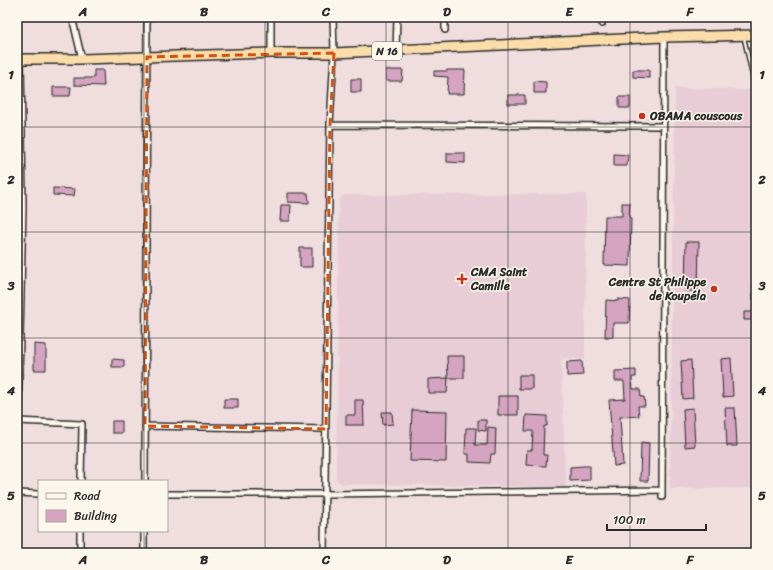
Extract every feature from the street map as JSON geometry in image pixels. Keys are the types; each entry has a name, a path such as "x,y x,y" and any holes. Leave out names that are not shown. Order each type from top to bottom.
{"highway":[{"name":"N 16","path":"19,59 334,53 664,37 756,35"}],"street":[{"path":"72,17 82,59"},
{"path":"145,480 147,17"},
{"path":"271,17 272,53"},
{"path":"324,553 330,125 334,53 333,17"},
{"path":"396,50 397,17"},
{"path":"445,17 445,30"},
{"path":"602,17 602,24"},
{"path":"662,497 664,37"},
{"path":"19,59 20,207 18,421 82,424 81,480"},
{"path":"330,125 663,126"},
{"path":"145,426 326,429"},
{"path":"168,494 325,494 661,490"},
{"path":"17,494 38,494"},
{"path":"80,532 80,553"},
{"path":"144,532 144,553"}],"lane":[{"path":"744,35 756,92"},
{"path":"755,298 756,166"}],"highlighted area":[{"path":"334,53 330,125 326,429 145,426 147,57"}],"shaded area":[{"name":"Centre St Philippe de Koupéla","path":"675,88 756,90 756,488 670,489"},
{"name":"CMA Saint Camille","path":"586,194 585,359 561,358 566,487 341,484 336,480 339,200 344,195"}],"building":[{"path":"94,70 103,70 104,86 74,85 74,78 94,78"},
{"path":"386,70 403,70 402,81 386,81"},
{"path":"465,70 464,94 447,94 448,77 434,76 434,71"},
{"path":"633,70 649,70 649,78 633,77"},
{"path":"351,79 361,79 361,92 351,92"},
{"path":"534,81 546,82 546,93 534,93"},
{"path":"53,87 71,87 70,96 53,96"},
{"path":"508,95 525,95 525,104 508,104"},
{"path":"619,97 630,97 630,108 619,108"},
{"path":"447,153 465,153 465,163 447,162"},
{"path":"614,154 628,155 627,166 614,166"},
{"path":"53,188 75,189 74,196 53,195"},
{"path":"288,193 308,193 309,203 288,202"},
{"path":"622,203 630,203 630,266 604,265 605,216 622,216"},
{"path":"281,205 291,205 290,221 280,221"},
{"path":"686,242 699,242 698,291 685,291"},
{"path":"300,248 312,248 312,267 300,267"},
{"path":"618,299 630,300 629,323 613,323 613,337 605,337 606,300 618,301"},
{"path":"744,312 756,312 756,320 744,320"},
{"path":"34,344 46,345 46,370 34,370"},
{"path":"447,356 464,356 464,378 448,378"},
{"path":"731,358 733,396 723,397 721,359"},
{"path":"112,359 124,360 124,367 112,367"},
{"path":"691,360 693,398 683,399 681,361"},
{"path":"582,361 583,375 567,376 567,362"},
{"path":"636,370 636,377 632,377 633,389 640,389 641,397 644,397 645,406 638,406 639,416 620,417 623,465 614,466 609,400 625,399 624,381 615,381 615,371"},
{"path":"519,375 532,375 532,389 519,389"},
{"path":"448,378 447,393 428,393 428,379"},
{"path":"498,396 518,396 518,415 498,415"},
{"path":"224,399 238,399 238,408 224,408"},
{"path":"355,400 363,400 364,425 346,425 346,415 355,415"},
{"path":"693,408 695,446 685,447 683,409"},
{"path":"725,408 735,408 737,446 727,446"},
{"path":"412,410 447,411 446,462 410,461"},
{"path":"382,412 392,412 393,424 383,425"},
{"path":"526,415 547,416 547,426 544,426 543,455 547,455 546,466 526,465 527,450 532,450 533,431 525,431"},
{"path":"478,420 486,420 486,431 478,430"},
{"path":"112,421 122,421 122,433 112,433"},
{"path":"488,427 496,428 495,454 491,454 490,463 469,462 469,454 465,454 466,428 476,428 475,445 487,445"},
{"path":"641,442 649,443 648,481 640,481"},
{"path":"590,466 590,480 570,481 570,467"}],"place":[{"name":"OBAMA couscous","path":"642,116"},
{"name":"CMA Saint Camille","path":"462,279"},
{"name":"Centre St Philippe de Koupéla","path":"714,289"}]}
